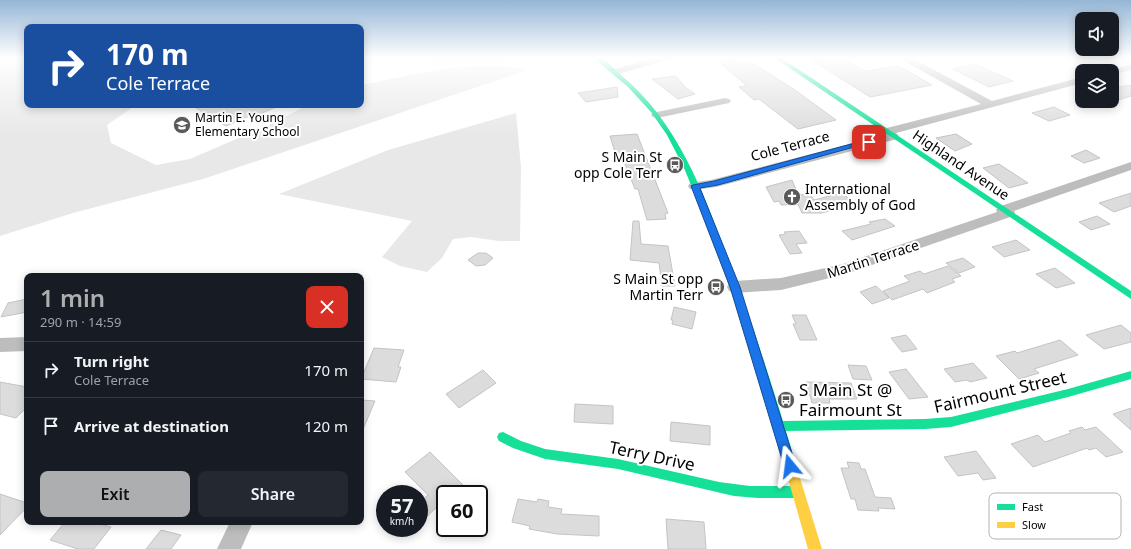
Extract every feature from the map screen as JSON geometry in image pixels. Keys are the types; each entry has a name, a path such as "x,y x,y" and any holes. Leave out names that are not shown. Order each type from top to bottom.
{"street":[{"path":"627,83 657,115 672,139 693,182 735,287 779,426 815,549"},
{"name":"Highland Avenue","path":"814,83 1131,296"},
{"path":"950,83 990,104"},
{"name":"Cole Terrace","path":"693,182 715,183 887,132 1072,83"},
{"path":"657,115 726,101"},
{"name":"Martin Terrace","path":"735,287 781,284 846,269 1131,166"},
{"path":"0,345 24,344"},
{"name":"Fairmount Street","path":"779,426 925,424 951,422 1060,395 1131,375"},
{"name":"Terry Drive","path":"503,437 524,450 555,457 602,461 734,490 798,492"},
{"path":"229,549 241,525"}],"shaded area":[{"path":"0,83 24,83 24,108 132,108 107,125 111,143 156,165 190,159 269,125 302,108 364,108 364,84 373,83 490,83 203,179 73,213 0,236"},
{"path":"516,113 521,167 520,241 499,241 471,237 453,239 442,258 427,272 400,266 382,257 412,221 279,194 388,150"}],"building":[{"path":"657,83 681,83 695,94 678,99"},
{"path":"743,83 783,83 836,120 798,129 759,99 754,100 739,87 747,86"},
{"path":"847,83 928,83 932,85 870,97"},
{"path":"980,83 1007,83 989,87"},
{"path":"1131,85 1131,96 1119,100 1119,87"},
{"path":"617,87 618,97 586,102 578,93"},
{"path":"1054,107 1070,115 1049,121 1032,113"},
{"path":"196,108 274,108 255,116 252,115 226,126"},
{"path":"637,134 668,213 665,214 666,219 647,220 638,189 635,189 623,159 617,159 610,136"},
{"path":"956,134 972,144 955,151 936,138"},
{"path":"1086,150 1100,158 1084,163 1071,156"},
{"path":"999,164 1028,183 1009,188 983,168"},
{"name":"International Assembly of God","path":"792,180 798,195 810,194 814,200 841,193 855,203 822,213 802,213 798,204 781,205 779,201 774,202 766,187"},
{"path":"1131,193 1131,206 1114,212 1099,203"},
{"path":"1097,216 1110,224 1091,230 1079,222"},
{"path":"885,219 895,226 852,240 842,231 871,224 869,222"},
{"path":"633,221 639,221 641,244 668,246 675,286 662,286 659,263 630,260"},
{"path":"799,231 807,243 796,244 802,253 790,254 779,235 786,234 784,232"},
{"path":"1016,240 1030,250 1004,257 992,247"},
{"path":"478,253 486,253 493,258 485,265 476,266 468,260"},
{"path":"963,258 975,267 959,273 946,263"},
{"path":"948,266 961,276 952,279 955,282 927,293 923,289 892,300 883,291 910,281 904,276 920,271 924,274"},
{"path":"1055,268 1075,283 1056,288 1036,274"},
{"path":"876,286 889,298 872,304 860,292"},
{"path":"24,300 24,313 1,317 8,303"},
{"path":"674,307 696,312 692,329 672,324 673,320 671,320"},
{"path":"792,315 806,315 817,340 800,340 793,324 796,324"},
{"path":"1121,325 1131,333 1131,342 1104,349 1086,335"},
{"path":"906,335 917,349 902,352 891,338"},
{"path":"1060,340 1078,355 1034,369 1039,373 1019,379 996,356 1015,351 1017,353"},
{"path":"374,348 404,350 398,367 401,367 396,382 364,379 364,372"},
{"path":"973,363 987,378 970,382 967,380 955,382 944,369"},
{"path":"848,365 866,366 872,380 853,379"},
{"path":"906,369 928,397 909,399 889,372"},
{"path":"483,370 496,383 459,408 446,394"},
{"path":"0,382 24,386 24,410 16,418 0,414"},
{"path":"806,382 851,383 857,399 829,399 830,403 812,403"},
{"path":"364,400 375,401 364,427"},
{"path":"575,404 613,406 613,424 574,422"},
{"path":"1131,408 1131,430 1113,414"},
{"path":"671,422 710,426 710,445 670,441"},
{"path":"1082,427 1085,430 1096,427 1123,452 1106,457 1096,448 1089,450 1087,448 1033,467 1011,444 1038,435 1045,442 1071,433 1069,431"},
{"path":"976,451 996,478 983,480 978,473 958,476 944,457"},
{"path":"430,452 463,485 436,485 436,508 428,515 428,485 418,485 405,472"},
{"path":"847,462 859,463 861,469 865,469 875,497 891,498 895,509 878,508 879,511 858,510 855,499 851,499 841,468 849,468"},
{"path":"0,494 24,502 24,510 0,535"},
{"path":"518,499 537,502 538,499 549,501 548,507 562,509 561,514 599,516 599,536 557,534 529,529 530,526 512,522"},
{"path":"666,519 704,522 706,549 668,549"},
{"path":"62,525 103,525 111,527 94,549 78,549 50,540"},
{"path":"161,530 181,535 171,549 146,549"}],"traffic: fast":[{"path":"626,83 646,102 660,120 679,151 695,185 732,281 793,475"},
{"path":"814,83 1131,296"},
{"path":"779,426 925,424 951,422 1068,393 1131,375"},
{"path":"503,437 517,445 545,454 618,464 734,490 750,492 798,492"}],"traffic: slow":[{"path":"793,475 815,549"}],"place":[{"name":"Martin E. Young Elementary School","path":"182,125"},
{"name":"S Main St opp Cole Terr","path":"675,165"},
{"name":"International Assembly of God","path":"792,197"},
{"name":"S Main St opp Martin Terr","path":"716,287"},
{"name":"S Main St @ Fairmount St","path":"786,400"}],"route":[{"path":"790,466 735,287 695,186 715,183 869,142"}]}
